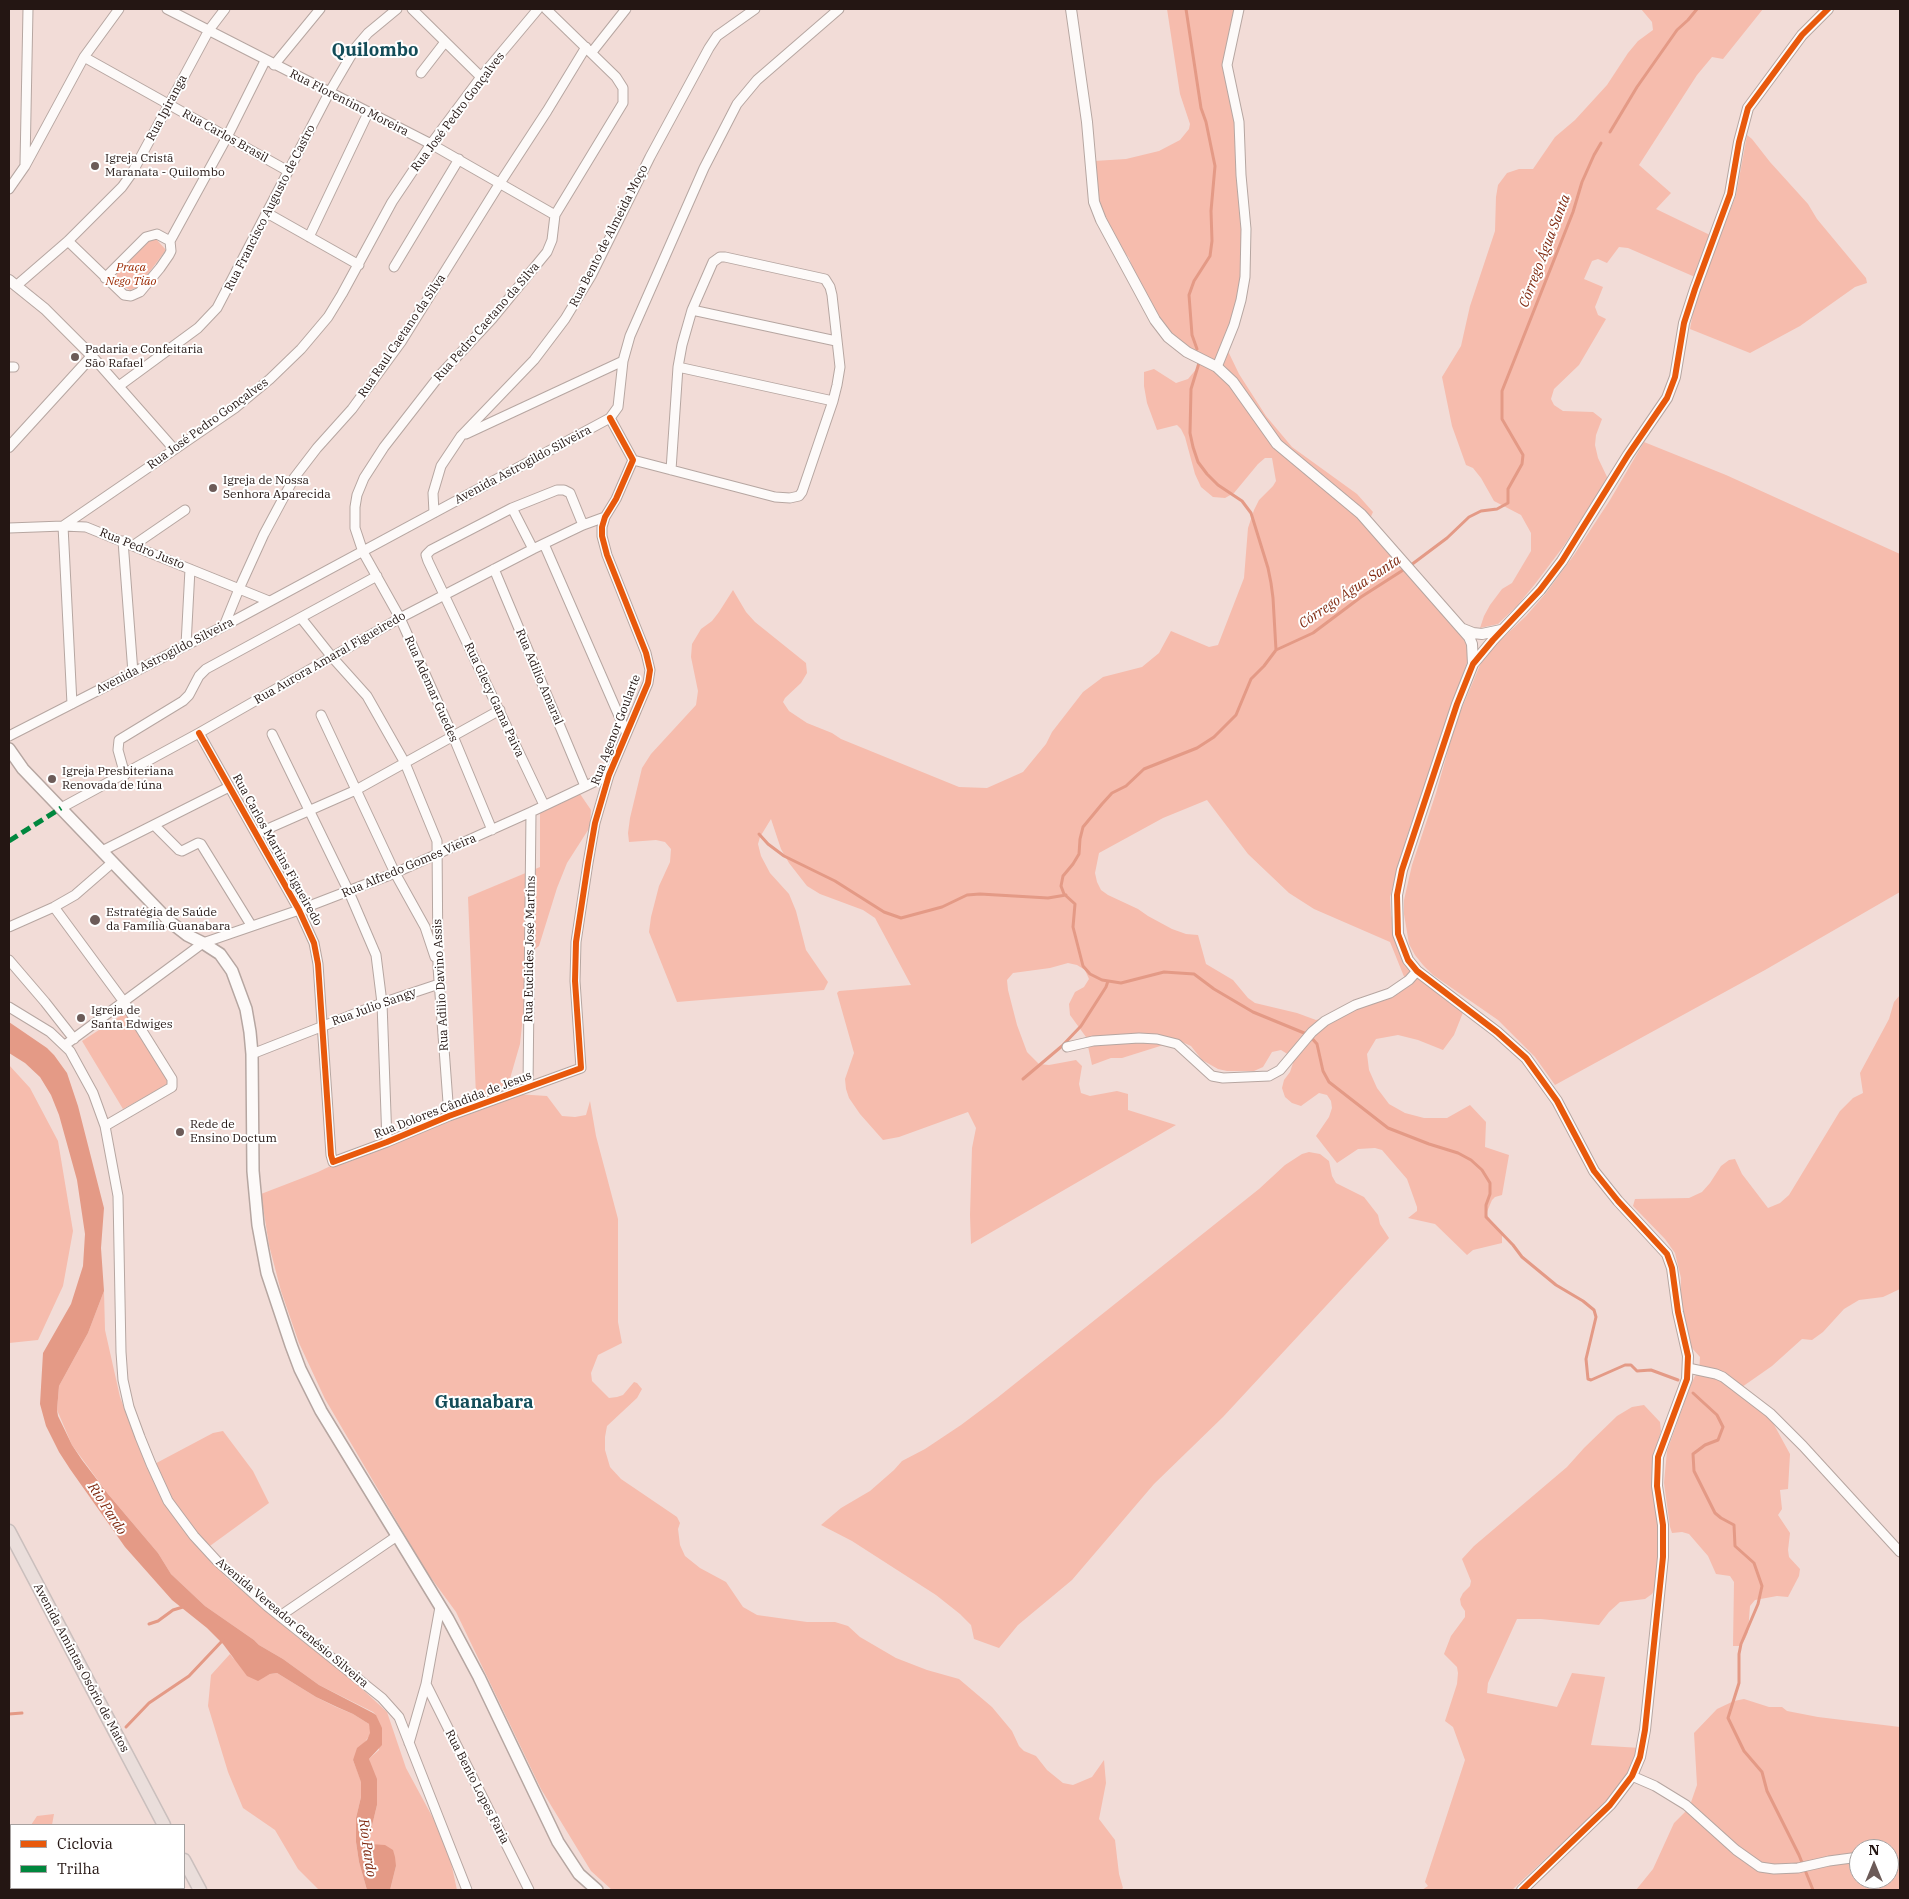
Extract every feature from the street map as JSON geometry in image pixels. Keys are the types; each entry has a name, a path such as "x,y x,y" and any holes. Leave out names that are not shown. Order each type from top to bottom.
{"main road":[{"path":"11,756 175,927 224,958 237,982 246,1009 252,1054 254,1200 259,1237 267,1273 283,1325 300,1369 321,1411 440,1606 479,1678 558,1842 579,1874 597,1890"},
{"name":"Avenida Amintas Osório de Matos","path":"9,1531 163,1824"},
{"path":"185,1862 200,1890"}],"street":[{"path":"25,166 28,9"},
{"path":"9,189 25,166 84,57 119,9"},
{"name":"Rua Florentino Moreira","path":"167,9 431,144 555,215"},
{"name":"Rua Ipiranga","path":"13,283 68,241 122,187 132,173 209,30 225,9"},
{"path":"68,241 124,295 136,294 160,268 169,255 170,241 270,63 320,9"},
{"name":"Rua Francisco Augusto de Castro","path":"119,386 187,336 213,314 226,294 329,93 356,47 368,33 397,9"},
{"path":"412,9 481,78"},
{"name":"Rua José Pedro Gonçalves","path":"63,526 252,395 293,357 328,317 359,265 392,202 431,144 481,78 538,9"},
{"path":"546,9 589,49"},
{"name":"Rua Raul Caetano da Silva","path":"224,626 239,588 280,501 294,478 317,448 352,409 401,342 547,111 589,49 626,9"},
{"name":"Rua Bento de Almeida Moço","path":"434,513 433,493 440,466 462,436 534,360 565,319 591,276 654,149 716,36 755,9"},
{"path":"671,470 678,367 682,345 692,310 710,268 716,259 725,257 824,279 830,287 840,368 833,401 802,492 795,498 775,497 671,470 633,460 610,418 618,407 626,347 644,301 704,168 737,104 757,80 839,9"},
{"path":"1071,9 1088,122 1093,192 1097,211 1155,320 1168,336 1187,352 1217,368 1240,389 1277,444 1352,505 1462,628 1471,640 1473,664"},
{"path":"1217,368 1229,340 1242,300 1245,277 1246,229 1239,122 1228,71 1238,9"},
{"path":"1522,1890 1600,1816 1632,1776 1640,1757 1645,1730 1663,1557 1663,1525 1657,1486 1658,1457 1683,1391 1688,1368 1687,1344 1678,1312 1672,1268 1667,1254 1618,1201 1594,1171 1544,1080 1526,1058 1498,1032 1417,971 1408,960 1398,934 1398,895 1402,870 1457,704 1473,664 1534,596 1562,561 1628,455 1667,398 1676,377 1684,323 1730,194 1739,142 1748,108 1802,35 1828,9"},
{"path":"421,72 446,42"},
{"name":"Rua Pedro Caetano da Silva","path":"363,552 356,534 354,521 357,494 364,478 384,447 440,375 492,319 547,252 552,240 555,215 623,103 623,88 616,77 589,49"},
{"name":"Rua Carlos Brasil","path":"84,57 288,171"},
{"path":"309,237 368,112"},
{"path":"394,267 460,160"},
{"path":"266,213 359,265"},
{"path":"105,278 146,237 157,234 170,241"},
{"path":"13,283 58,320 119,386 174,450"},
{"path":"692,310 836,341"},
{"path":"9,447 92,356"},
{"path":"462,436 623,361"},
{"path":"678,367 833,401"},
{"name":"Avenida Astrogildo Silveira","path":"9,736 224,626 610,418"},
{"name":"Rua Agenor Goularte","path":"581,1068 575,981 576,942 595,823 609,775 648,683 650,670 646,653 604,546 602,528 605,517 616,500 633,460"},
{"path":"533,549 512,508 557,490 564,490 570,493 582,525"},
{"name":"Rua Glecy Gama Paiva","path":"512,508 428,552 426,555 544,806"},
{"path":"134,545 185,510"},
{"name":"Rua Aurora Amaral Figueiredo","path":"60,808 125,775 400,618 533,549 582,525 605,517"},
{"path":"63,526 72,704"},
{"name":"Rua Pedro Justo","path":"9,528 86,527 269,601"},
{"path":"123,541 133,673"},
{"path":"544,544 626,732"},
{"name":"Rua Ademar Guedes","path":"363,552 400,618 453,736 492,830"},
{"path":"186,645 190,569"},
{"name":"Rua Adilio Amaral","path":"494,569 585,786"},
{"path":"125,775 118,750 121,738 183,701 206,668 377,576"},
{"name":"Rua Adilio Davino Assis","path":"301,618 332,657 367,696 405,762 435,836 437,847 438,967 449,1116"},
{"path":"1462,628 1473,633 1482,634 1502,630"},
{"path":"256,834 356,790 500,710"},
{"path":"321,715 395,873 425,927 438,967"},
{"name":"Rua Carlos Martins Figueiredo","path":"199,733 299,910 314,943 318,964 333,1162"},
{"path":"272,734 349,892 376,955 382,1003 387,1142"},
{"name":"Rua Alfredo Gomes Vieira","path":"65,1045 203,943 349,892 395,873 609,775"},
{"path":"102,851 229,787"},
{"name":"Rua Euclides José Martins","path":"528,1087 531,812"},
{"path":"154,825 179,850 182,851 198,843 201,844 251,925"},
{"path":"9,927 54,907 75,894 113,862"},
{"path":"54,907 124,1002 172,1079 173,1086 105,1126"},
{"path":"9,960 46,1002 74,1039"},
{"path":"1066,1047 1093,1041 1139,1038 1157,1039 1177,1044 1212,1076 1223,1078 1269,1076 1280,1070 1312,1032 1325,1021 1355,1005 1390,993 1409,980 1417,971"},
{"name":"Rua Julio Sangy","path":"252,1054 382,1003 439,984"},
{"name":"Avenida Vereador Genésio Silveira","path":"9,1007 50,1032 65,1045 75,1058 93,1093 105,1126 117,1180 123,1380 129,1407 168,1501 200,1543 217,1561 280,1616 382,1698 399,1717 467,1890"},
{"name":"Rua Dolores Cândida de Jesus","path":"333,1162 449,1116 581,1068"},
{"path":"1688,1368 1724,1377 1770,1413 1810,1453 1900,1552"},
{"path":"280,1616 397,1536"},
{"path":"409,1743 426,1684 440,1606"},
{"name":"Rua Bento Lopes Faria","path":"426,1684 529,1890"},
{"path":"1632,1776 1656,1786 1686,1805 1753,1864 1766,1869 1798,1868 1849,1858"}],"green space":[{"path":"1167,9 1241,9 1228,72 1237,129 1245,234 1239,305 1226,347 1239,374 1266,416 1292,447 1357,494 1373,512 1367,525 1456,628 1471,651 1406,839 1390,897 1395,931 1410,966 1464,1010 1454,1035 1443,1050 1418,1040 1398,1035 1376,1039 1367,1054 1369,1070 1377,1088 1389,1104 1405,1113 1424,1118 1447,1118 1470,1105 1486,1122 1485,1147 1509,1155 1502,1195 1492,1200 1486,1214 1502,1234 1502,1243 1473,1250 1467,1255 1435,1224 1408,1218 1417,1211 1417,1207 1407,1179 1382,1150 1375,1148 1358,1149 1337,1163 1316,1136 1329,1117 1332,1108 1331,1101 1327,1095 1319,1093 1301,1106 1292,1103 1285,1097 1282,1088 1293,1063 1289,1055 1281,1050 1272,1052 1263,1067 1254,1071 1218,1069 1202,1060 1191,1046 1182,1042 1173,1042 1122,1058 1111,1058 1092,1065 1086,1037 1070,1015 1069,1004 1075,992 1084,987 1089,979 1085,970 1077,965 1068,963 1050,968 1013,973 1007,980 1017,1025 1027,1052 1039,1064 1049,1065 1076,1060 1082,1066 1079,1084 1081,1093 1090,1096 1117,1091 1128,1094 1128,1110 1176,1125 971,1244 972,1148 976,1128 968,1112 899,1137 883,1140 860,1114 849,1098 846,1089 845,1079 854,1053 837,993 839,991 911,985 875,918 863,910 820,894 807,886 789,863 781,849 771,819 758,844 761,856 770,873 789,894 796,911 806,950 828,982 824,990 677,1002 649,932 659,886 670,862 671,849 665,842 656,840 629,842 630,818 642,768 651,754 696,705 698,691 691,657 692,644 701,629 712,621 719,612 733,590 746,612 755,622 806,663 807,673 801,683 783,702 789,711 807,723 832,733 841,739 959,787 987,788 1023,772 1046,744 1052,732 1083,692 1103,677 1142,667 1159,653 1171,631 1209,647 1218,645 1244,578 1248,528 1254,510 1259,500 1276,481 1272,458 1265,458 1258,464 1234,493 1225,498 1213,497 1201,487 1181,429 1177,425 1157,430 1147,403 1144,372 1154,369 1176,383 1188,379 1203,361 1173,342 1139,286 1129,258 1113,238 1101,217 1094,184 1094,161 1126,159 1159,151 1180,140 1189,129 1190,124 1180,94","holes":["1207,800 1248,854 1289,893 1314,909 1390,942 1407,984 1316,1020 1297,1013 1255,1003 1248,998 1233,980 1206,964 1198,935 1186,934 1172,929 1138,909 1108,895 1101,890 1095,873 1099,853 1163,818"]},
{"path":"1641,9 1763,9 1723,59 1712,57 1697,75 1639,165 1671,193 1656,209 1710,235 1695,277 1628,248 1619,247 1607,263 1598,259 1592,261 1584,279 1603,287 1595,307 1598,315 1606,319 1579,365 1554,389 1551,399 1554,405 1563,411 1593,412 1602,419 1596,435 1595,445 1598,458 1608,479 1563,547 1517,606 1498,624 1480,628 1490,605 1502,589 1512,583 1531,551 1531,533 1521,515 1494,501 1481,478 1473,468 1466,465 1452,426 1442,377 1461,346 1470,306 1495,231 1498,185 1507,173 1519,169 1533,169 1555,137 1575,120 1607,85 1638,41 1653,30 1652,22"},
{"path":"1747,135 1808,204 1817,219 1866,278 1867,283 1855,287 1800,326 1750,353 1690,329 1695,302 1736,195"},
{"name":"Praça Nego Tião","path":"150,239 156,239 166,250 138,287 130,290 120,284 116,277 119,269"},
{"path":"1644,442 1726,475 1900,554 1900,892 1765,970 1555,1085 1535,1057 1498,1020 1433,975 1423,965 1409,944 1404,914 1404,900 1412,865 1436,793 1456,722 1480,665 1491,649 1526,616 1546,593 1574,555 1610,500"},
{"path":"578,791 591,810 590,827 567,863 539,946 524,957 525,997 520,1044 507,1089 516,1094 547,1096 562,1116 575,1117 586,1115 590,1101 596,1136 618,1219 618,1322 622,1343 598,1355 591,1373 592,1381 609,1398 623,1395 634,1382 642,1389 637,1398 607,1426 605,1450 610,1467 621,1479 677,1517 680,1523 678,1529 680,1545 685,1556 700,1568 726,1582 743,1607 757,1615 807,1622 835,1622 848,1626 860,1637 896,1658 927,1670 959,1679 992,1707 1012,1731 1019,1746 1024,1751 1036,1756 1047,1770 1063,1783 1073,1785 1092,1777 1104,1760 1106,1783 1099,1819 1115,1840 1119,1874 1123,1888 1121,1890 612,1890 591,1871 541,1789 456,1612 426,1571 325,1399 299,1343 281,1291 269,1245 261,1194 318,1172 476,1096 468,897 540,867 540,810"},
{"path":"1900,995 1900,1289 1883,1297 1859,1300 1844,1309 1823,1332 1812,1340 1802,1339 1772,1366 1742,1387 1772,1421 1790,1454 1788,1489 1780,1490 1782,1509 1778,1515 1790,1533 1789,1557 1800,1569 1799,1576 1788,1597 1777,1596 1755,1600 1750,1606 1748,1632 1745,1639 1740,1646 1733,1646 1734,1582 1730,1576 1716,1574 1708,1556 1689,1534 1682,1532 1672,1533 1670,1527 1664,1483 1667,1451 1691,1384 1699,1373 1700,1357 1691,1347 1682,1321 1680,1310 1681,1278 1675,1253 1665,1239 1633,1206 1635,1199 1689,1198 1702,1192 1721,1166 1729,1160 1735,1159 1742,1174 1768,1208 1780,1203 1789,1195 1840,1111 1853,1098 1863,1093 1860,1073 1889,1019 1894,1002"},
{"path":"125,1013 170,1083 123,1109 82,1041"},
{"path":"9,1065 30,1088 58,1141 73,1231 63,1286 38,1340 9,1343"},
{"path":"1309,1152 1320,1154 1329,1161 1332,1176 1336,1183 1364,1197 1378,1215 1380,1224 1389,1238 1223,1417 1154,1484 1072,1580 1018,1625 999,1648 974,1639 971,1625 936,1595 852,1541 821,1525 841,1508 870,1491 902,1461 925,1449 997,1398 1259,1189 1285,1165 1302,1154"},
{"path":"104,1291 105,1330 120,1397 147,1468 213,1433 223,1431 253,1471 269,1503 203,1551 227,1578 297,1637 346,1674 387,1712 406,1768 447,1844 457,1890 390,1890 396,1866 375,1845 370,1843 369,1837 377,1805 369,1759 379,1750 376,1715 319,1685 205,1606 171,1574 158,1553 108,1494 72,1445 57,1410 59,1386 88,1333"},
{"path":"1644,1405 1660,1422 1661,1431 1655,1451 1659,1507 1659,1582 1652,1594 1645,1599 1620,1602 1599,1625 1541,1619 1517,1619 1488,1683 1487,1693 1557,1707 1572,1673 1605,1677 1591,1745 1641,1748 1628,1776 1615,1794 1512,1890 1422,1890 1428,1886 1425,1882 1465,1760 1453,1727 1445,1721 1457,1684 1458,1673 1457,1667 1444,1654 1451,1636 1465,1617 1465,1611 1460,1599 1470,1586 1471,1581 1462,1559 1474,1546 1567,1467 1617,1416 1632,1407"},
{"path":"230,1654 233,1658 264,1677 277,1673 316,1697 353,1714 369,1724 371,1733 353,1760 361,1781 361,1797 356,1818 356,1842 359,1862 367,1890 319,1890 298,1869 275,1830 243,1808 228,1772 208,1706 211,1675"},
{"path":"1744,1699 1769,1707 1782,1707 1787,1711 1818,1717 1900,1727 1900,1890 1636,1890 1653,1869 1674,1823 1689,1808 1697,1785 1694,1733 1717,1709 1734,1701"},
{"path":"54,1814 52,1824 32,1824 37,1816"},
{"path":"10,1854 10,1889 73,1890 9,1890"}],"water":[{"name":"Rio Pardo","path":"9,1022 47,1048 67,1073 78,1106 104,1208 101,1248 104,1291 88,1333 59,1386 58,1416 72,1445 108,1494 158,1553 171,1574 205,1606 319,1685 376,1715 382,1728 382,1745 369,1759 377,1779 377,1805 369,1838 370,1844 385,1845 393,1850 396,1866 390,1890 367,1890 359,1862 356,1842 356,1818 361,1797 361,1782 353,1760 357,1748 367,1740 370,1733 369,1724 353,1714 316,1697 277,1673 270,1674 258,1681 247,1676 223,1644 207,1628 172,1600 125,1547 70,1469 46,1426 40,1404 43,1353 71,1304 83,1266 85,1234 77,1180 59,1115 51,1095 40,1077 25,1063 9,1053"}],"waterway":[{"path":"1186,9 1201,108 1206,122 1215,166 1210,256 1194,281 1189,295 1192,335 1197,349"},
{"name":"Córrego Água Santa","path":"1610,132 1637,87 1677,30 1697,9"},
{"name":"Córrego Água Santa","path":"1601,143 1582,182 1573,212 1502,391 1502,419 1523,455 1522,464 1508,489 1508,503 1497,509 1481,511 1469,517 1447,538 1411,565 1361,597 1313,633 1276,650 1251,679 1236,715 1214,737 1197,748 1144,769 1126,786 1112,793 1083,827 1079,854 1063,876 1061,886 1064,894 1075,904 1073,927 1083,966 1090,974 1102,980 1121,983 1164,972 1194,974 1214,989 1253,1012 1309,1035 1317,1044 1323,1071 1329,1082 1388,1128 1458,1153 1471,1160 1482,1170 1490,1183 1486,1217 1522,1257 1556,1285 1594,1310 1596,1317 1586,1359 1588,1379 1591,1380 1625,1365 1631,1365 1637,1371 1651,1370 1678,1380"},
{"path":"1199,363 1191,389 1190,433 1193,447 1198,462 1207,474 1218,485 1242,501 1251,513 1271,583 1276,650"},
{"path":"759,834 768,844 784,856 835,881 884,912 901,918 942,907 967,895 1048,898 1066,895"},
{"path":"1023,1079 1062,1046 1081,1026 1108,981"},
{"name":"Córrego Água Santa","path":"1693,1393 1717,1415 1723,1427 1718,1440 1705,1445 1693,1454 1694,1471 1715,1513 1734,1525 1735,1546 1754,1563 1762,1586 1758,1604 1741,1644 1739,1683 1728,1718 1744,1751 1762,1772 1767,1791 1799,1855 1813,1890"},
{"path":"149,1624 158,1621 173,1610 183,1607"},
{"path":"126,1727 149,1703 189,1676 223,1640"},
{"path":"9,1714 22,1713"}],"marked path":[{"path":"9,841 61,808"}],"cycle path":[{"path":"1522,1890 1610,1805 1632,1776 1640,1757 1645,1730 1663,1557 1663,1525 1657,1486 1658,1457 1687,1379 1688,1356 1678,1312 1672,1268 1667,1254 1618,1201 1594,1171 1557,1101 1526,1058 1497,1032 1417,971 1408,960 1398,934 1397,895 1402,870 1457,704 1473,664 1540,590 1562,561 1628,455 1667,398 1675,377 1684,323 1730,194 1739,142 1748,108 1802,35 1828,9"},
{"path":"199,733 299,910 314,943 318,964 333,1162 449,1116 581,1068 575,981 576,942 588,863 595,823 609,775 648,683 650,670 646,653 607,555 602,536 605,517 616,499 633,460 610,418"}],"place":[{"name":"Igreja Cristã Maranata - Quilombo","path":"95,166"},
{"name":"Padaria e Confeitaria São Rafael","path":"75,357"},
{"name":"Igreja de Nossa Senhora Aparecida","path":"213,488"},
{"name":"Igreja Presbiteriana Renovada de Iúna","path":"52,779"},
{"name":"Estratégia de Saúde da Família Guanabara","path":"95,920"},
{"name":"Igreja de Santa Edwiges","path":"81,1018"},
{"name":"Rede de Ensino Doctum","path":"180,1132"}],"district":[{"name":"Quilombo","path":"375,51"},
{"name":"Guanabara","path":"484,1403"}]}
